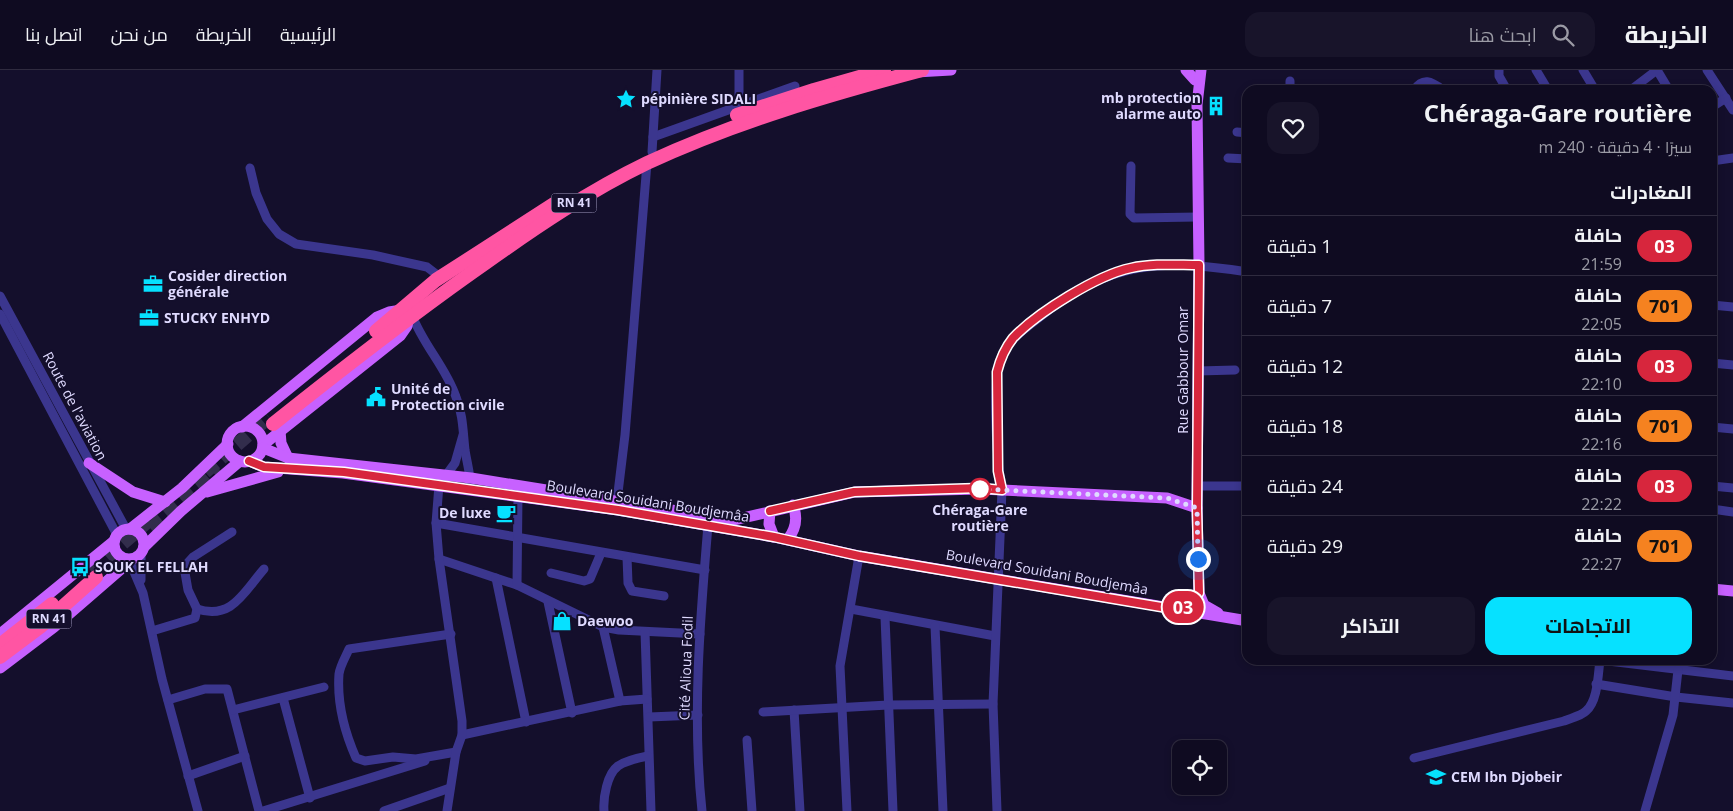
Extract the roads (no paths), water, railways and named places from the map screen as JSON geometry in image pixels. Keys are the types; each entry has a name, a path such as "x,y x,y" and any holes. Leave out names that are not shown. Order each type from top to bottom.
{"highway":[{"name":"RN 41","path":"407,314 440,277 570,194 716,124 772,103 884,70"},
{"name":"RN 41","path":"274,424 407,314 549,218 650,157 760,117 919,71"},
{"name":"RN 41","path":"0,645 93,574 40,626 0,657"}],"main road":[{"path":"919,71 951,70"},
{"path":"1186,70 1197,75 1208,70"},
{"name":"Rue Gabbour Omar","path":"1197,75 1199,265 1197,508 1199,593"},
{"path":"0,634 122,534 166,502 228,444 233,431 242,427 378,317 389,312 407,314"},
{"path":"0,668 54,627 121,569 128,560 143,551 200,494 245,461 259,455 274,424"},
{"path":"200,494 288,464 274,424"},
{"path":"242,427 251,428 259,433 263,446"},
{"path":"228,444 230,453 245,461"},
{"name":"Boulevard Souidani Boudjemâa","path":"263,446 288,464"},
{"name":"Boulevard Souidani Boudjemâa","path":"245,461 260,466 288,464 329,471 470,483 617,501 734,520 749,518 770,511"},
{"path":"89,463 133,492 166,502"},
{"name":"Boulevard Souidani Boudjemâa","path":"470,483 518,495 788,539 859,556 1242,620"},
{"path":"774,537 769,524 770,511 854,492 981,488 1167,498 1197,508"},
{"path":"788,539 795,526 796,515 793,505"},
{"path":"122,534 140,534 144,540 143,551"},
{"path":"122,534 114,549 118,555 128,560"},
{"path":"1717,589 1733,591"},
{"path":"1179,610 1199,593 1204,605 1228,617"}],"street":[{"path":"617,501 653,137 657,70"},
{"path":"739,70 739,106"},
{"path":"1499,70 1499,76 1504,85"},
{"path":"1536,70 1545,85"},
{"path":"1583,70 1592,85"},
{"path":"1637,85 1657,70 1666,85"},
{"path":"1707,70 1733,110"},
{"path":"1417,85 1426,81 1436,85"},
{"path":"653,137 795,86"},
{"path":"1717,104 1726,98"},
{"path":"1237,132 1242,132"},
{"path":"1228,158 1242,159"},
{"path":"1717,161 1733,158"},
{"path":"1131,166 1130,214 1134,218 1198,217"},
{"path":"250,168 256,193 267,219 280,234 296,244 372,254 427,267 440,277"},
{"path":"997,811 993,704 994,636 1002,490 998,471 997,372 1001,357 1013,338 1044,313 1104,278 1129,268 1155,265 1199,265 1242,271"},
{"name":"Route de l'aviation","path":"0,296 89,463 122,534"},
{"path":"1717,305 1733,307"},
{"path":"0,314 122,534"},
{"path":"407,314 457,397 470,483"},
{"path":"1717,363 1733,365"},
{"path":"1198,371 1235,370"},
{"path":"1717,427 1733,429"},
{"path":"447,811 456,752 462,735 461,706 439,559 436,523 443,480 457,458 463,435"},
{"path":"1197,486 1242,486"},
{"path":"1717,486 1733,488"},
{"path":"517,586 516,538 518,495"},
{"path":"1717,510 1733,512"},
{"path":"436,523 704,570"},
{"name":"Cité Alioua Fodil","path":"702,811 699,784 698,716 700,634 708,525"},
{"path":"152,631 195,618 197,609 188,590 184,567 193,557 232,532"},
{"path":"142,593 143,551"},
{"path":"551,573 584,581 590,579 601,553"},
{"path":"847,811 840,666 859,556"},
{"path":"627,557 628,583 632,591 664,596"},
{"path":"439,559 517,586 603,627 645,632 700,634"},
{"path":"128,560 142,593 198,811"},
{"path":"197,609 211,614 229,609 264,569"},
{"path":"496,578 526,722"},
{"path":"548,602 572,713"},
{"path":"851,609 885,618 994,636"},
{"path":"885,618 893,811"},
{"path":"935,626 944,811"},
{"path":"603,627 620,701"},
{"path":"645,632 649,717 648,756 652,811"},
{"path":"450,634 349,649 339,672 340,704 349,742 356,758 366,761 393,757 416,759 456,752"},
{"path":"1414,758 1564,721 1587,711 1592,702 1599,665"},
{"path":"1647,665 1733,676"},
{"path":"1645,811 1676,697 1678,670"},
{"path":"1596,684 1676,697 1733,702"},
{"path":"233,710 324,687"},
{"path":"168,700 205,689 227,689 259,811"},
{"path":"283,698 310,798"},
{"path":"462,735 572,713 620,701 647,699"},
{"path":"763,712 888,705 993,704"},
{"path":"794,710 800,811"},
{"path":"649,717 698,716"},
{"path":"747,740 752,811"},
{"path":"263,811 456,752"},
{"path":"188,776 245,756"},
{"path":"604,811 606,789 616,767 631,760 648,756"},
{"path":"384,811 398,808 450,788"}],"tunnel":[{"path":"205,472 269,417"},
{"path":"151,529 220,470"},
{"path":"91,571 155,515"}],"place":[{"name":"pépinière SIDALI","path":"626,99"},
{"name":"mb protection alarme auto","path":"1216,106"},
{"name":"Cosider direction générale","path":"153,284"},
{"name":"STUCKY ENHYD","path":"149,318"},
{"name":"Unité de Protection civile","path":"376,397"},
{"name":"Chéraga-Gare routière","path":"980,489"},
{"name":"De luxe","path":"506,513"},
{"name":"SOUK EL FELLAH","path":"80,567"},
{"name":"Daewoo","path":"562,621"},
{"name":"CEM Ibn Djobeir","path":"1436,777"}]}
